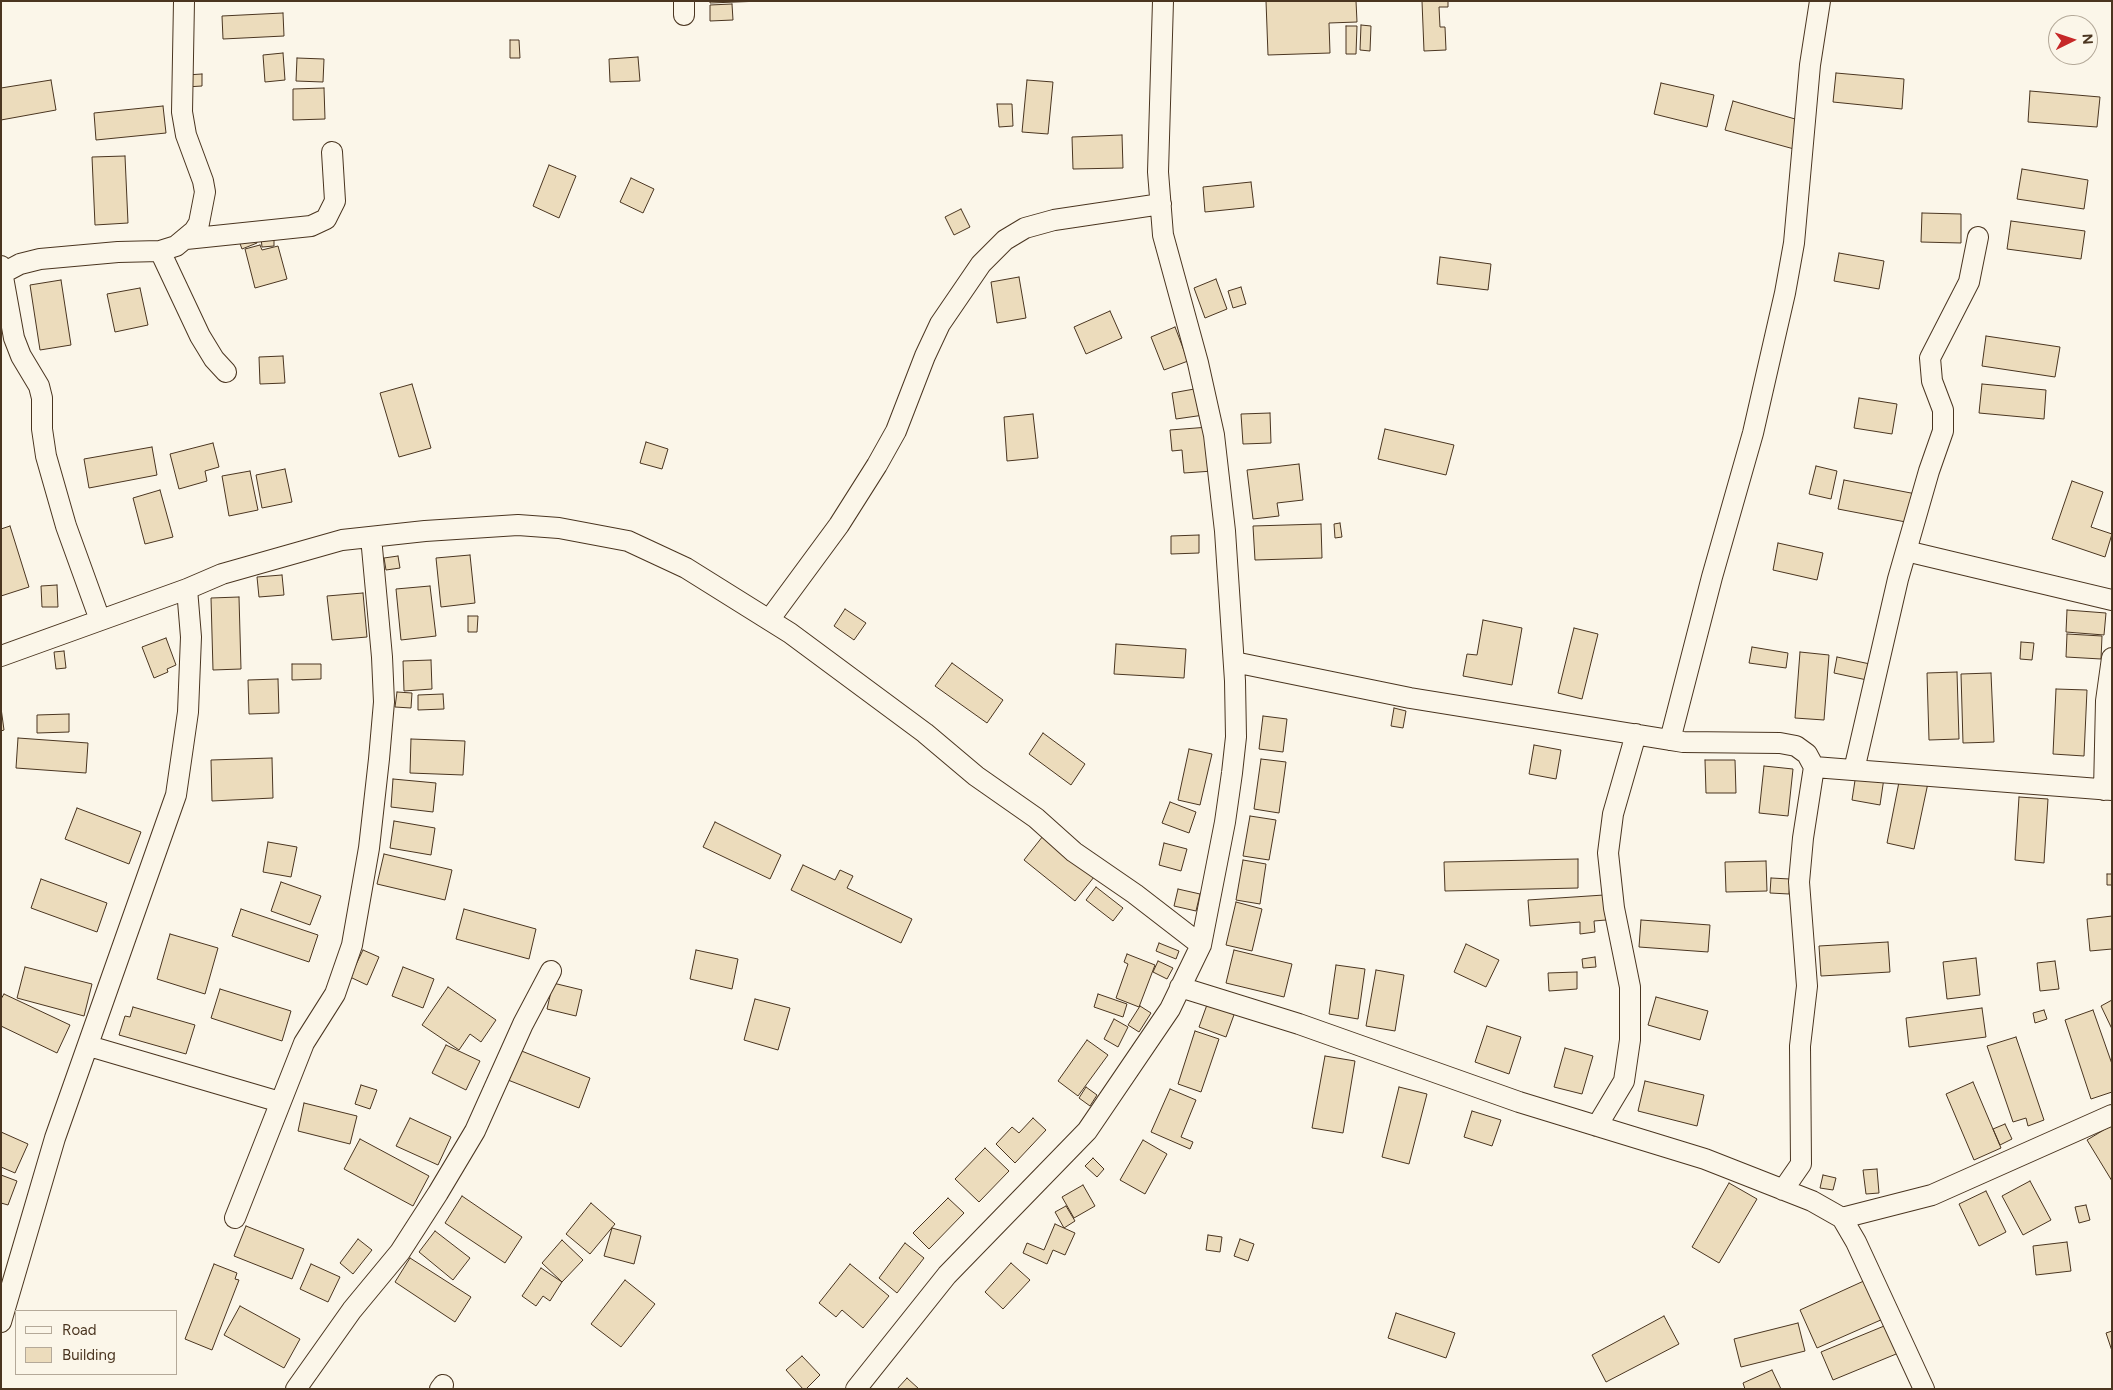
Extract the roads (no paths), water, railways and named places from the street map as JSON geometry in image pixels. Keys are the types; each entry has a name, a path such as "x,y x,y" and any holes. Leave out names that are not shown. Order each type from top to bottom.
{"street":[{"path":"100,620 66,526 46,456 42,430 42,398 39,386 21,356 14,338 2,270 40,259 118,252 160,251 176,246 186,239 199,223 205,192 203,181 186,135 182,112 184,1"},
{"path":"856,1389 947,1275 1087,1131 1170,1009 1201,945 1225,822 1232,773 1236,737 1234,662 1225,532 1214,435 1198,364 1163,235 1158,172 1163,1"},
{"path":"1670,740 1712,577 1753,433 1785,293 1794,243 1810,65 1820,1"},
{"path":"186,239 311,226 326,219 335,201 332,152"},
{"path":"769,620 839,525 877,465 896,431 925,356 940,324 981,264 1005,240 1025,228 1054,220 1161,204"},
{"path":"1854,770 1906,551 1929,471 1943,431 1943,410 1932,381 1930,358 1969,282 1978,237"},
{"path":"160,251 200,336 214,359 226,372"},
{"path":"1,656 187,589 222,574 342,540 425,531 518,525 559,528 628,541 686,568 790,633 925,733 976,776 1036,818 1074,852 1135,894 1201,945"},
{"path":"235,1218 304,1043 335,994 352,945 369,848 380,759 384,702 371,537"},
{"path":"1906,551 2112,600"},
{"path":"1,1322 55,1138 176,795 188,712 191,637 187,589"},
{"path":"1814,767 2108,790 2106,700 2112,658"},
{"path":"1234,662 1410,698 1670,740 1683,742 1780,743 1796,746 1807,754 1814,767 1803,838 1799,882 1808,986 1800,1046 1801,1164 1783,1190"},
{"path":"1597,1126 1624,1081 1630,1040 1630,987 1614,908 1608,853 1613,814 1636,734"},
{"path":"296,1389 352,1310 400,1252 438,1193 475,1131 523,1024 551,971"},
{"path":"1180,987 1299,1024 1510,1098 1705,1159 1812,1201 1842,1218 1856,1242 1924,1389"},
{"path":"89,1046 280,1102"},
{"path":"1842,1218 1932,1195 2112,1115"}]}
